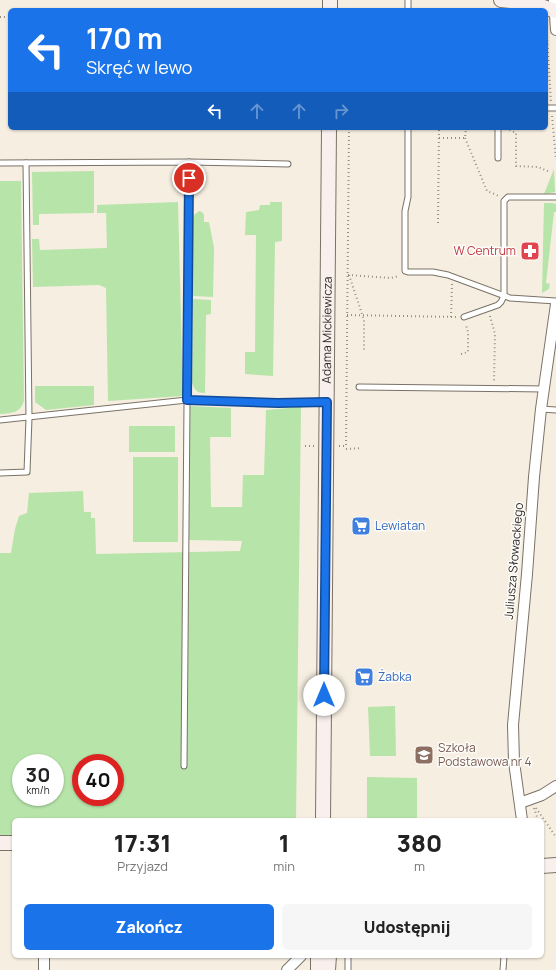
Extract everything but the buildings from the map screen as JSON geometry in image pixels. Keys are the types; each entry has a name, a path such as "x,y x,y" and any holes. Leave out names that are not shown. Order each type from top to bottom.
{"street":[{"path":"501,0 555,7 556,30"},
{"name":"Adama Mickiewicza","path":"324,818 329,130"},
{"name":"Juliusza Słowackiego","path":"522,818 514,762 513,725 527,574 534,477 541,409 556,302"},
{"path":"520,803 542,795 556,786"},
{"path":"0,843 12,843"},
{"path":"544,866 556,865"},
{"path":"44,958 44,970"},
{"path":"287,970 299,958"},
{"path":"318,958 318,970"},
{"path":"328,970 329,958"}],"lane":[{"path":"408,130 408,197 405,211 405,271 433,272 452,277 504,296 518,299 556,302"},
{"path":"498,130 498,158"},
{"path":"0,162 189,162 288,164"},
{"path":"184,766 189,162"},
{"path":"0,473 26,472 29,418 26,163"},
{"path":"464,317 498,305 504,296 506,198 556,197"},
{"path":"359,387 544,389"},
{"path":"0,420 187,400 278,403 327,402"},
{"path":"541,409 556,410"},
{"path":"348,958 348,970"},
{"path":"503,970 504,958"}],"path":[{"path":"548,67 556,160"},
{"path":"346,446 349,130"},
{"path":"438,223 439,130"},
{"path":"466,130 465,138 487,191 506,198"},
{"path":"510,130 516,133 516,166 538,167 550,172"},
{"path":"439,138 465,138"},
{"path":"348,275 391,278 398,277 405,271"},
{"path":"348,275 364,320 364,351"},
{"path":"451,317 452,277"},
{"path":"488,309 495,334 494,389"},
{"path":"347,315 464,317 468,332 468,352 460,354"},
{"path":"346,449 361,448"},
{"path":"537,818 533,807 537,808 544,818"},
{"path":"544,819 556,837"}],"green space":[{"path":"554,169 555,192 544,194"},
{"path":"94,171 94,213 39,214 39,225 33,225 32,172"},
{"path":"0,181 21,181 24,401 20,408 15,412 0,414"},
{"path":"178,202 183,396 108,401 106,288 99,285 33,287 32,239 39,239 40,250 107,248 106,213 97,213 97,205"},
{"path":"270,202 282,202 282,241 275,242 273,376 245,374 245,352 255,352 256,235 245,235 246,212 259,210 260,205 270,205"},
{"path":"544,203 556,204 556,212 554,212 546,283 550,284 549,289 542,293"},
{"path":"199,211 204,215 204,222 209,222 214,248 213,297 193,296 193,220 194,215"},
{"path":"193,299 211,300 211,314 206,315 205,393 196,390 192,382"},
{"path":"35,386 94,386 94,405 46,410 35,402"},
{"path":"189,406 231,408 231,437 210,437 211,507 242,507 243,475 264,475 266,410 301,407 296,818 12,818 12,837 0,837 0,553 11,553 19,516 27,513 29,493 83,491 84,512 91,512 91,518 95,518 96,554 240,551 242,541 188,540"},
{"path":"129,426 175,426 175,452 129,452"},
{"path":"133,457 178,457 178,542 133,542"},
{"path":"395,706 396,756 370,756 368,707"},
{"path":"367,777 417,778 417,818 367,818"}],"place":[{"name":"W Centrum","path":"530,251"},
{"name":"Lewiatan","path":"361,526"},
{"name":"Żabka","path":"364,677"},
{"name":"Szkoła Podstawowa nr 4","path":"424,755"}],"route":[{"path":"189,178 187,400 278,403 327,402 324,695"}]}
